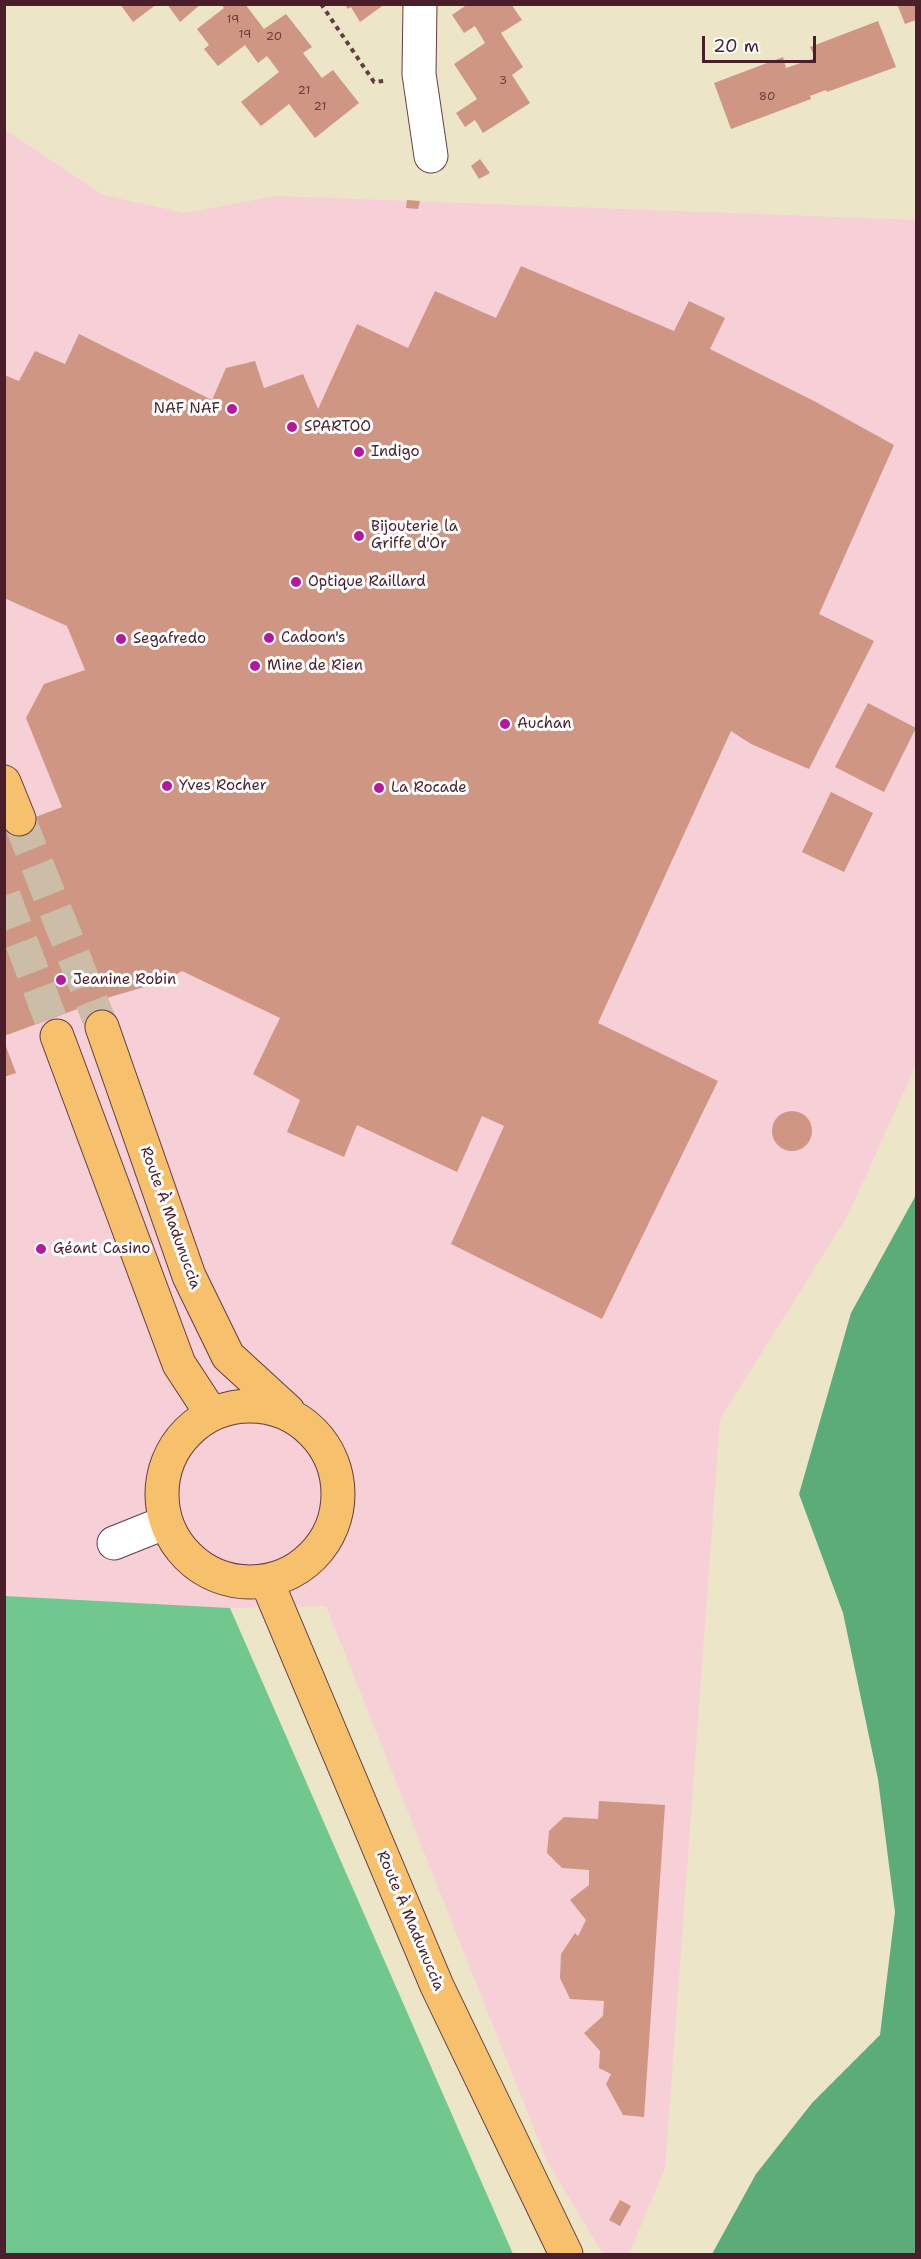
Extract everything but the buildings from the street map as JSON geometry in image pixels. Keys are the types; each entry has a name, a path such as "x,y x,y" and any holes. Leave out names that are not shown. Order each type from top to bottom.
{"main road":[{"path":"4,782 19,819"},
{"name":"Route À Madunuccia","path":"102,1027 189,1276 228,1356 294,1416"},
{"path":"57,1036 179,1364 211,1413"},
{"path":"253,1404 294,1416 320,1440 336,1471 338,1507 326,1541 301,1567 267,1582 225,1580 187,1559 165,1523 161,1480 178,1440 211,1413 253,1404"},
{"name":"Route À Madunuccia","path":"267,1582 437,1986 566,2254"}],"street":[{"path":"420,4 418,74 431,156"},
{"path":"114,1543 165,1523"}],"path":[{"path":"321,4 374,82 418,74"}],"shaded area":[{"path":"4,129 103,195 185,213 276,196 916,220 916,1065 848,1215 720,1419 665,2168 629,2254 603,2254 547,2161 326,1606 230,1608 5,1596"}],"green space":[{"path":"916,1195 916,2254 712,2254 756,2174 812,2103 880,2035 895,1912 878,1779 843,1613 799,1494 851,1313"},
{"path":"5,1596 230,1608 513,2254 5,2254"}],"tunnel":[{"path":"19,819 102,1027"},
{"path":"4,896 57,1036"}],"place":[{"name":"NAF NAF","path":"232,409"},
{"name":"SPARTOO","path":"292,427"},
{"name":"Indigo","path":"359,452"},
{"name":"Bijouterie la Griffe d'Or","path":"359,536"},
{"name":"Optique Raillard","path":"296,582"},
{"name":"Cadoon's","path":"269,638"},
{"name":"Segafredo","path":"121,639"},
{"name":"Mine de Rien","path":"255,666"},
{"name":"Auchan","path":"505,724"},
{"name":"Yves Rocher","path":"167,786"},
{"name":"La Rocade","path":"379,788"},
{"name":"Jeanine Robin","path":"61,980"},
{"name":"Géant Casino","path":"41,1249"}]}
